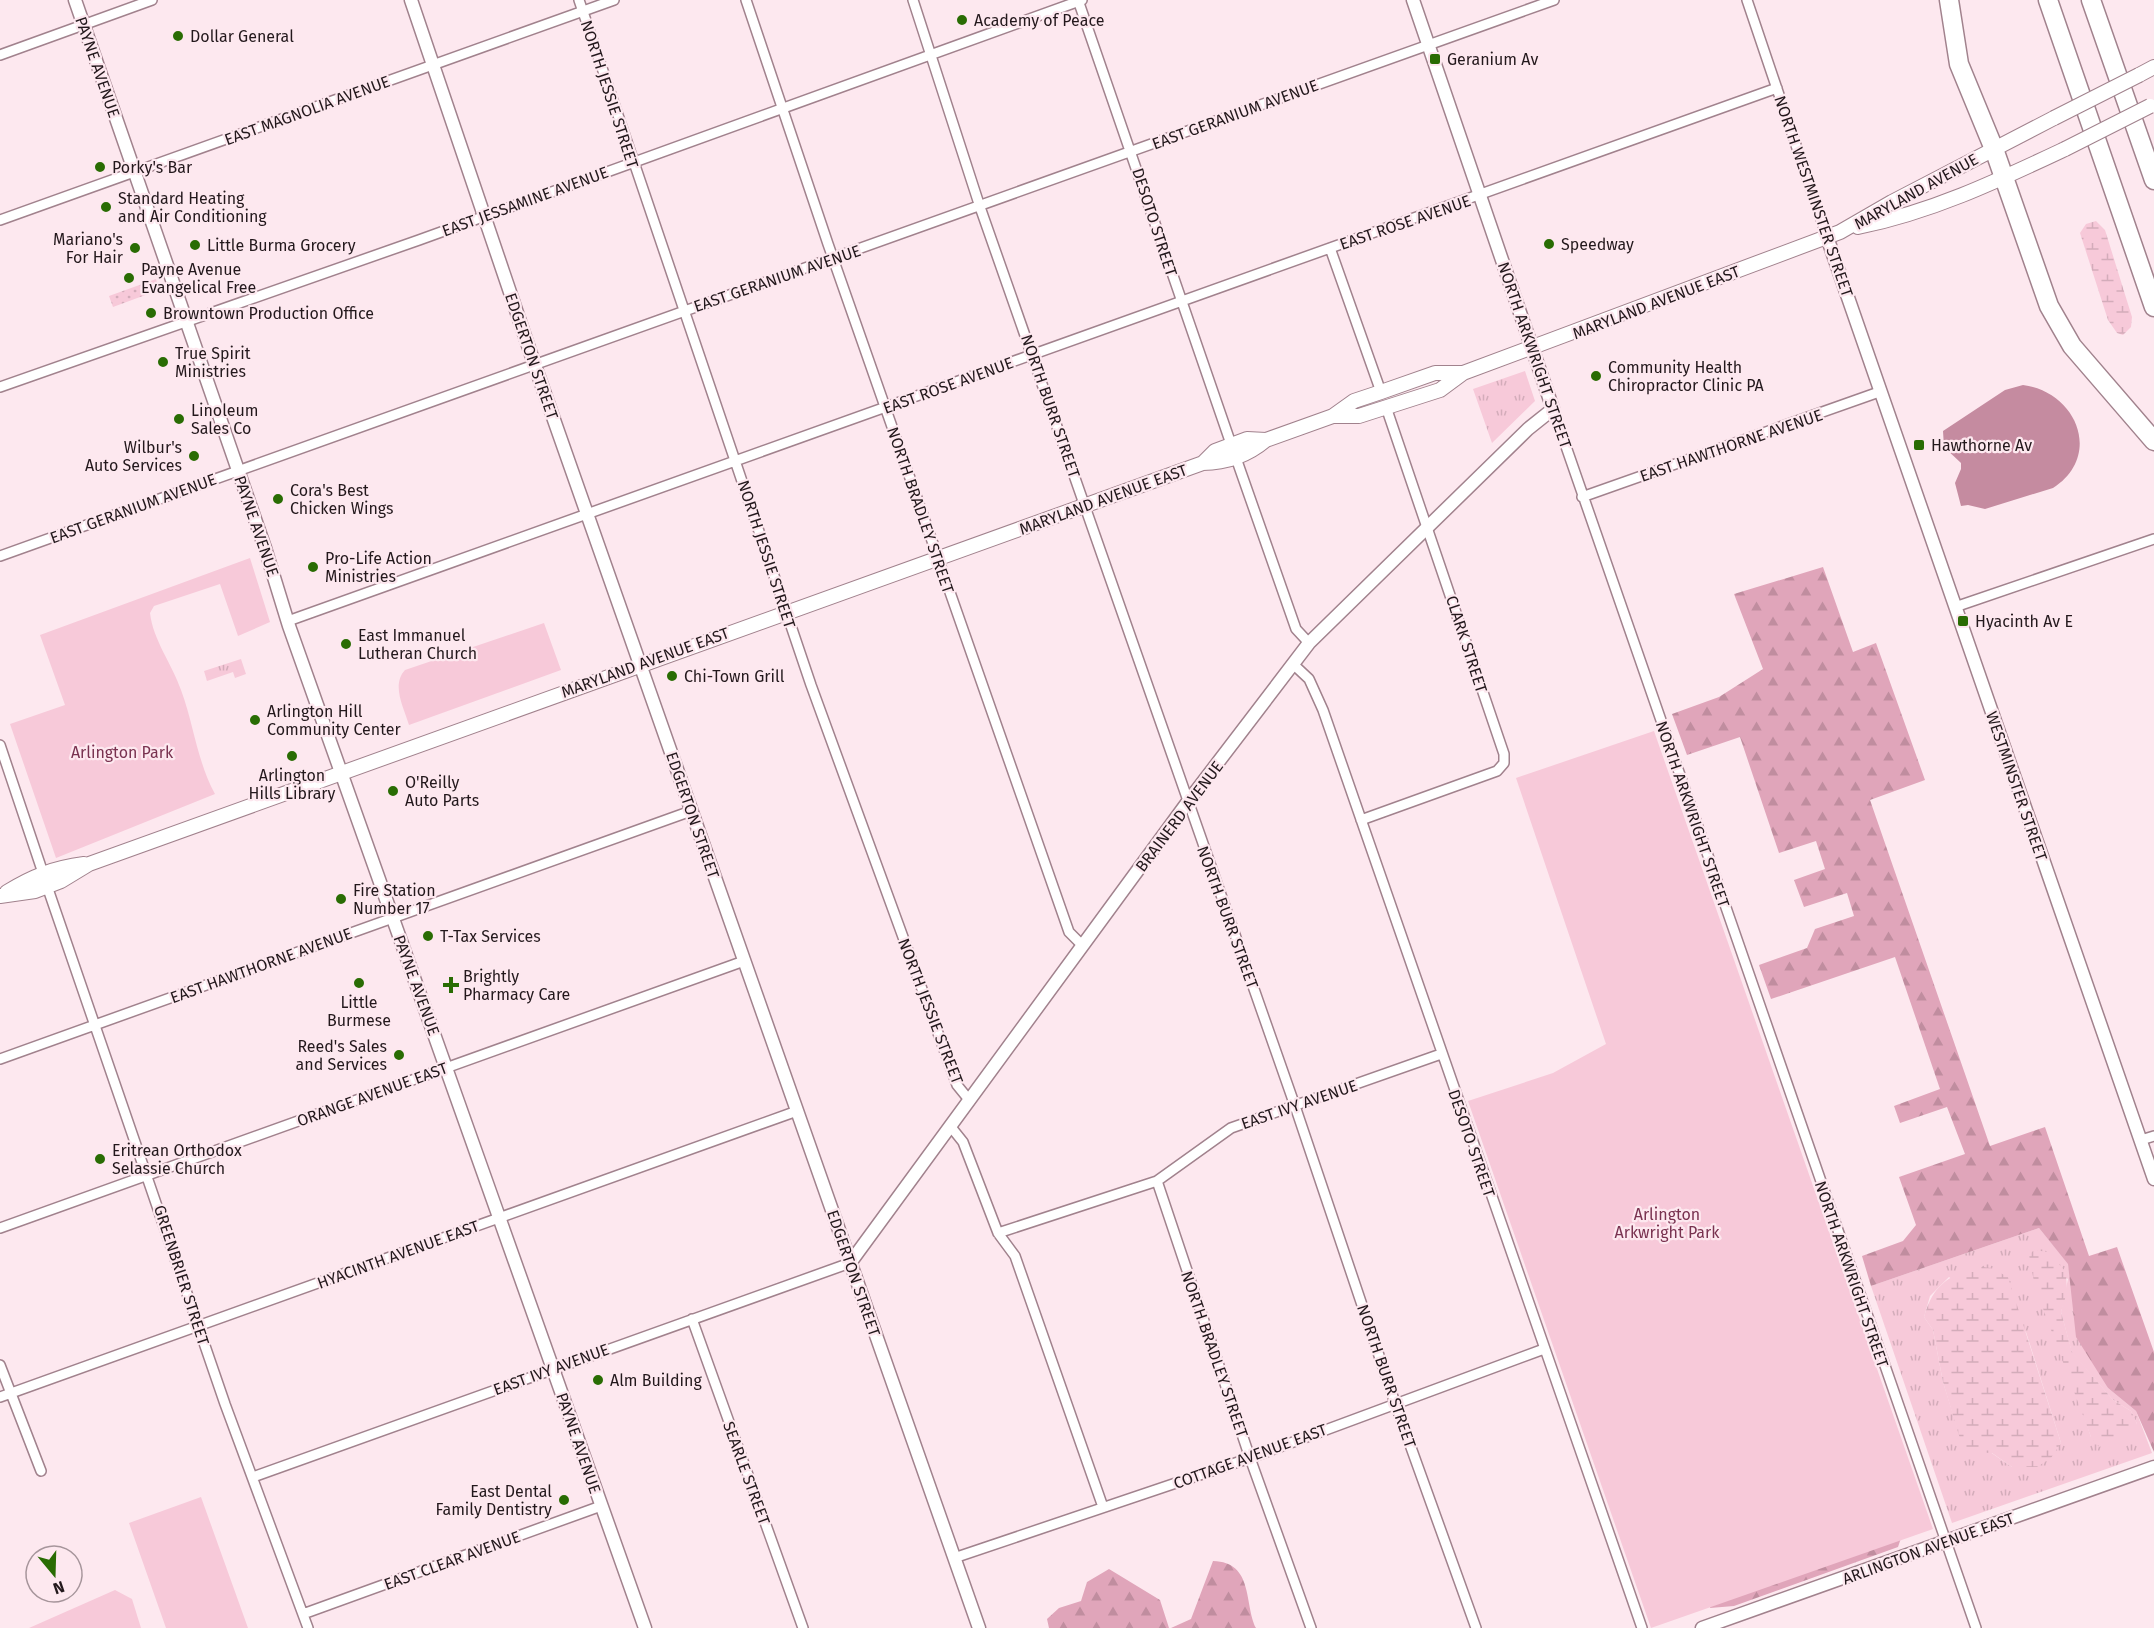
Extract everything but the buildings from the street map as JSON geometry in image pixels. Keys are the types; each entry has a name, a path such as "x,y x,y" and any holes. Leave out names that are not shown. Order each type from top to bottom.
{"highway":[{"path":"1949,0 1959,64 1994,149 2058,325 2097,377 2154,441"},
{"path":"2048,0 2154,308"},
{"path":"2091,0 2154,180"}],"main road":[{"name":"MARYLAND AVENUE","path":"1847,229 1892,202 2151,69"},
{"name":"MARYLAND AVENUE","path":"1847,229 1901,218 2004,179 2154,104"},
{"name":"MARYLAND AVENUE EAST","path":"1,896 45,880 57,868 89,864 640,664 1086,506 1203,463 1215,451 1234,451 1247,439 1266,440 1333,416 1354,401 1436,373 1463,372 1532,348 1847,229"},
{"name":"MARYLAND AVENUE EAST","path":"1333,416 1359,416 1440,390 1463,372"}],"street":[{"name":"PAYNE AVENUE","path":"75,0 288,621 645,1628"},
{"path":"0,54 152,0"},
{"name":"EDGERTON STREET","path":"411,0 534,363 979,1628"},
{"name":"NORTH JESSIE STREET","path":"579,0 632,163 685,311 786,612 957,1085 970,1101"},
{"name":"EAST MAGNOLIA AVENUE","path":"0,220 614,0"},
{"name":"NORTH BRADLEY STREET","path":"746,0 833,259 1069,932 1083,946"},
{"name":"NORTH BURR STREET","path":"913,0 980,207 1295,1106 1395,1403 1476,1628"},
{"name":"NORTH ARKWRIGHT STREET","path":"1413,0 1582,497 1976,1628"},
{"name":"EAST GERANIUM AVENUE","path":"0,555 534,363 980,207 1554,0"},
{"name":"NORTH WESTMINSTER STREET","path":"1747,0 1880,392"},
{"name":"EAST JESSAMINE AVENUE","path":"0,387 484,216 1080,1"},
{"name":"DESOTO STREET","path":"1080,1 1296,629 1309,643"},
{"name":"EAST ROSE AVENUE","path":"288,621 1777,88"},
{"path":"1330,248 1381,392"},
{"name":"EAST HAWTHORNE AVENUE","path":"1582,497 1880,392"},
{"name":"WESTMINSTER STREET","path":"1880,392 2154,1179"},
{"name":"CLARK STREET","path":"1361,819 1497,771 1504,763 1504,754 1386,407"},
{"name":"BRAINERD AVENUE","path":"850,1263 1188,803 1309,643 1528,429 1553,409"},
{"path":"1955,607 2154,539"},
{"name":"DESOTO STREET","path":"1293,664 1309,679 1316,691 1642,1628"},
{"name":"GREENBRIER STREET","path":"0,745 199,1326 308,1628"},
{"name":"EAST HAWTHORNE AVENUE","path":"0,1059 691,811"},
{"name":"ORANGE AVENUE EAST","path":"0,1228 744,961"},
{"name":"EAST IVY AVENUE","path":"998,1233 1157,1181 1231,1128 1441,1054"},
{"name":"HYACINTH AVENUE EAST","path":"0,1397 797,1111"},
{"path":"951,1127 963,1142 998,1233 1015,1256 1103,1507"},
{"path":"2141,1140 2154,1136"},
{"name":"NORTH BRADLEY STREET","path":"1157,1181 1250,1458 1311,1628"},
{"name":"EAST IVY AVENUE","path":"252,1477 850,1263"},
{"name":"SEARLE STREET","path":"692,1319 803,1628"},
{"name":"COTTAGE AVENUE EAST","path":"954,1558 1250,1458 1544,1349"},
{"path":"0,1365 41,1471"},
{"name":"ARLINGTON AVENUE EAST","path":"1702,1628 2154,1467"},
{"name":"EAST CLEAR AVENUE","path":"303,1614 601,1506"}],"green space":[{"path":"2096,221 2105,230 2132,317 2131,327 2123,335 2117,333 2108,320 2080,233 2086,224"},
{"path":"156,279 159,290 113,307 109,296"},
{"path":"1525,371 1535,401 1492,443 1473,389"},
{"name":"Arlington Park","path":"250,558 270,622 238,636 220,584 154,606 150,613 155,633 181,690 204,769 215,794 56,858 10,724 65,705 40,635"},
{"path":"1823,567 1853,652 1876,643 1925,780 1870,800 1990,1146 2045,1127 2089,1256 2117,1247 2154,1352 2154,1452 2136,1411 2108,1388 2076,1337 2068,1264 2039,1228 1871,1286 1862,1256 1903,1241 1916,1225 1899,1177 1965,1154 1947,1107 1900,1123 1894,1106 1940,1089 1895,957 1771,999 1759,965 1807,948 1815,929 1854,916 1847,893 1804,907 1794,880 1825,869 1816,841 1779,853 1740,737 1687,755 1672,714 1719,697 1763,669 1734,594"},
{"path":"544,623 561,670 409,725 399,690 401,676 405,670"},
{"path":"241,659 246,674 235,678 233,672 207,681 204,671"},
{"name":"Arlington Arkwright Park","path":"1654,731 1933,1529 1651,1628 1468,1101 1553,1073 1606,1044 1516,778"},
{"path":"2039,1228 2068,1263 2073,1295 2108,1388 2136,1411 2152,1453 1952,1523 1871,1286","holes":["2029,1255 2068,1279 2061,1312 2072,1353 2113,1400 2131,1411 2137,1424 2091,1437","1949,1277 2026,1332 2061,1443 2037,1467 2012,1467 1958,1430 1943,1382 1933,1330 1924,1317 1930,1296"]},
{"path":"2034,1250 2048,1252 2066,1272 2067,1292 2061,1312 2072,1352 2113,1400 2131,1411 2134,1417 2137,1424 2121,1439 2099,1447 2091,1437 2035,1287 2029,1255"},
{"path":"1974,1266 1991,1268 2008,1277 2061,1443 2051,1458 2037,1467 2012,1467 1992,1453 1964,1452 1943,1382 1933,1330 1924,1317 1936,1291 1955,1275"},
{"path":"201,1497 248,1628 166,1628 129,1523"},
{"path":"1901,1538 1898,1547 1734,1606 1710,1608 1713,1590"},
{"path":"1213,1561 1226,1563 1241,1576 1256,1628 1171,1628 1191,1619"},
{"path":"1109,1569 1160,1600 1169,1628 1049,1628 1047,1619 1059,1608 1081,1601 1087,1582"},
{"path":"115,1590 132,1599 141,1628 29,1628"}],"shaded area":[{"path":"2023,385 2042,390 2058,400 2069,412 2077,427 2080,443 2077,459 2068,475 2053,488 1985,509 1968,505 1961,506 1955,483 1961,463 1944,447 1943,431 2005,390"}],"place":[{"name":"Academy of Peace","path":"962,20"},
{"name":"Dollar General","path":"178,36"},
{"name":"Geranium Av","path":"1435,59"},
{"name":"Porky's Bar","path":"100,167"},
{"name":"Standard Heating and Air Conditioning","path":"106,207"},
{"name":"Speedway","path":"1549,244"},
{"name":"Little Burma Grocery","path":"195,245"},
{"name":"Mariano's For Hair","path":"135,248"},
{"name":"Payne Avenue Evangelical Free","path":"129,278"},
{"name":"Browntown Production Office","path":"151,313"},
{"name":"True Spirit Ministries","path":"163,362"},
{"name":"Community Health Chiropractor Clinic PA","path":"1596,376"},
{"name":"Linoleum Sales Co","path":"179,419"},
{"name":"Hawthorne Av","path":"1919,445"},
{"name":"Wilbur's Auto Services","path":"194,456"},
{"name":"Cora's Best Chicken Wings","path":"278,499"},
{"name":"Pro-Life Action Ministries","path":"313,567"},
{"name":"Hyacinth Av E","path":"1963,621"},
{"name":"East Immanuel Lutheran Church","path":"346,644"},
{"name":"Chi-Town Grill","path":"672,676"},
{"name":"Arlington Hill Community Center","path":"255,720"},
{"name":"Arlington Hills Library","path":"292,756"},
{"name":"O'Reilly Auto Parts","path":"393,791"},
{"name":"Fire Station Number 17","path":"341,899"},
{"name":"T-Tax Services","path":"428,936"},
{"name":"Little Burmese","path":"359,983"},
{"name":"Brightly Pharmacy Care","path":"451,985"},
{"name":"Reed's Sales and Services","path":"399,1055"},
{"name":"Eritrean Orthodox Selassie Church","path":"100,1159"},
{"name":"Alm Building","path":"598,1380"},
{"name":"East Dental Family Dentistry","path":"564,1500"}]}
